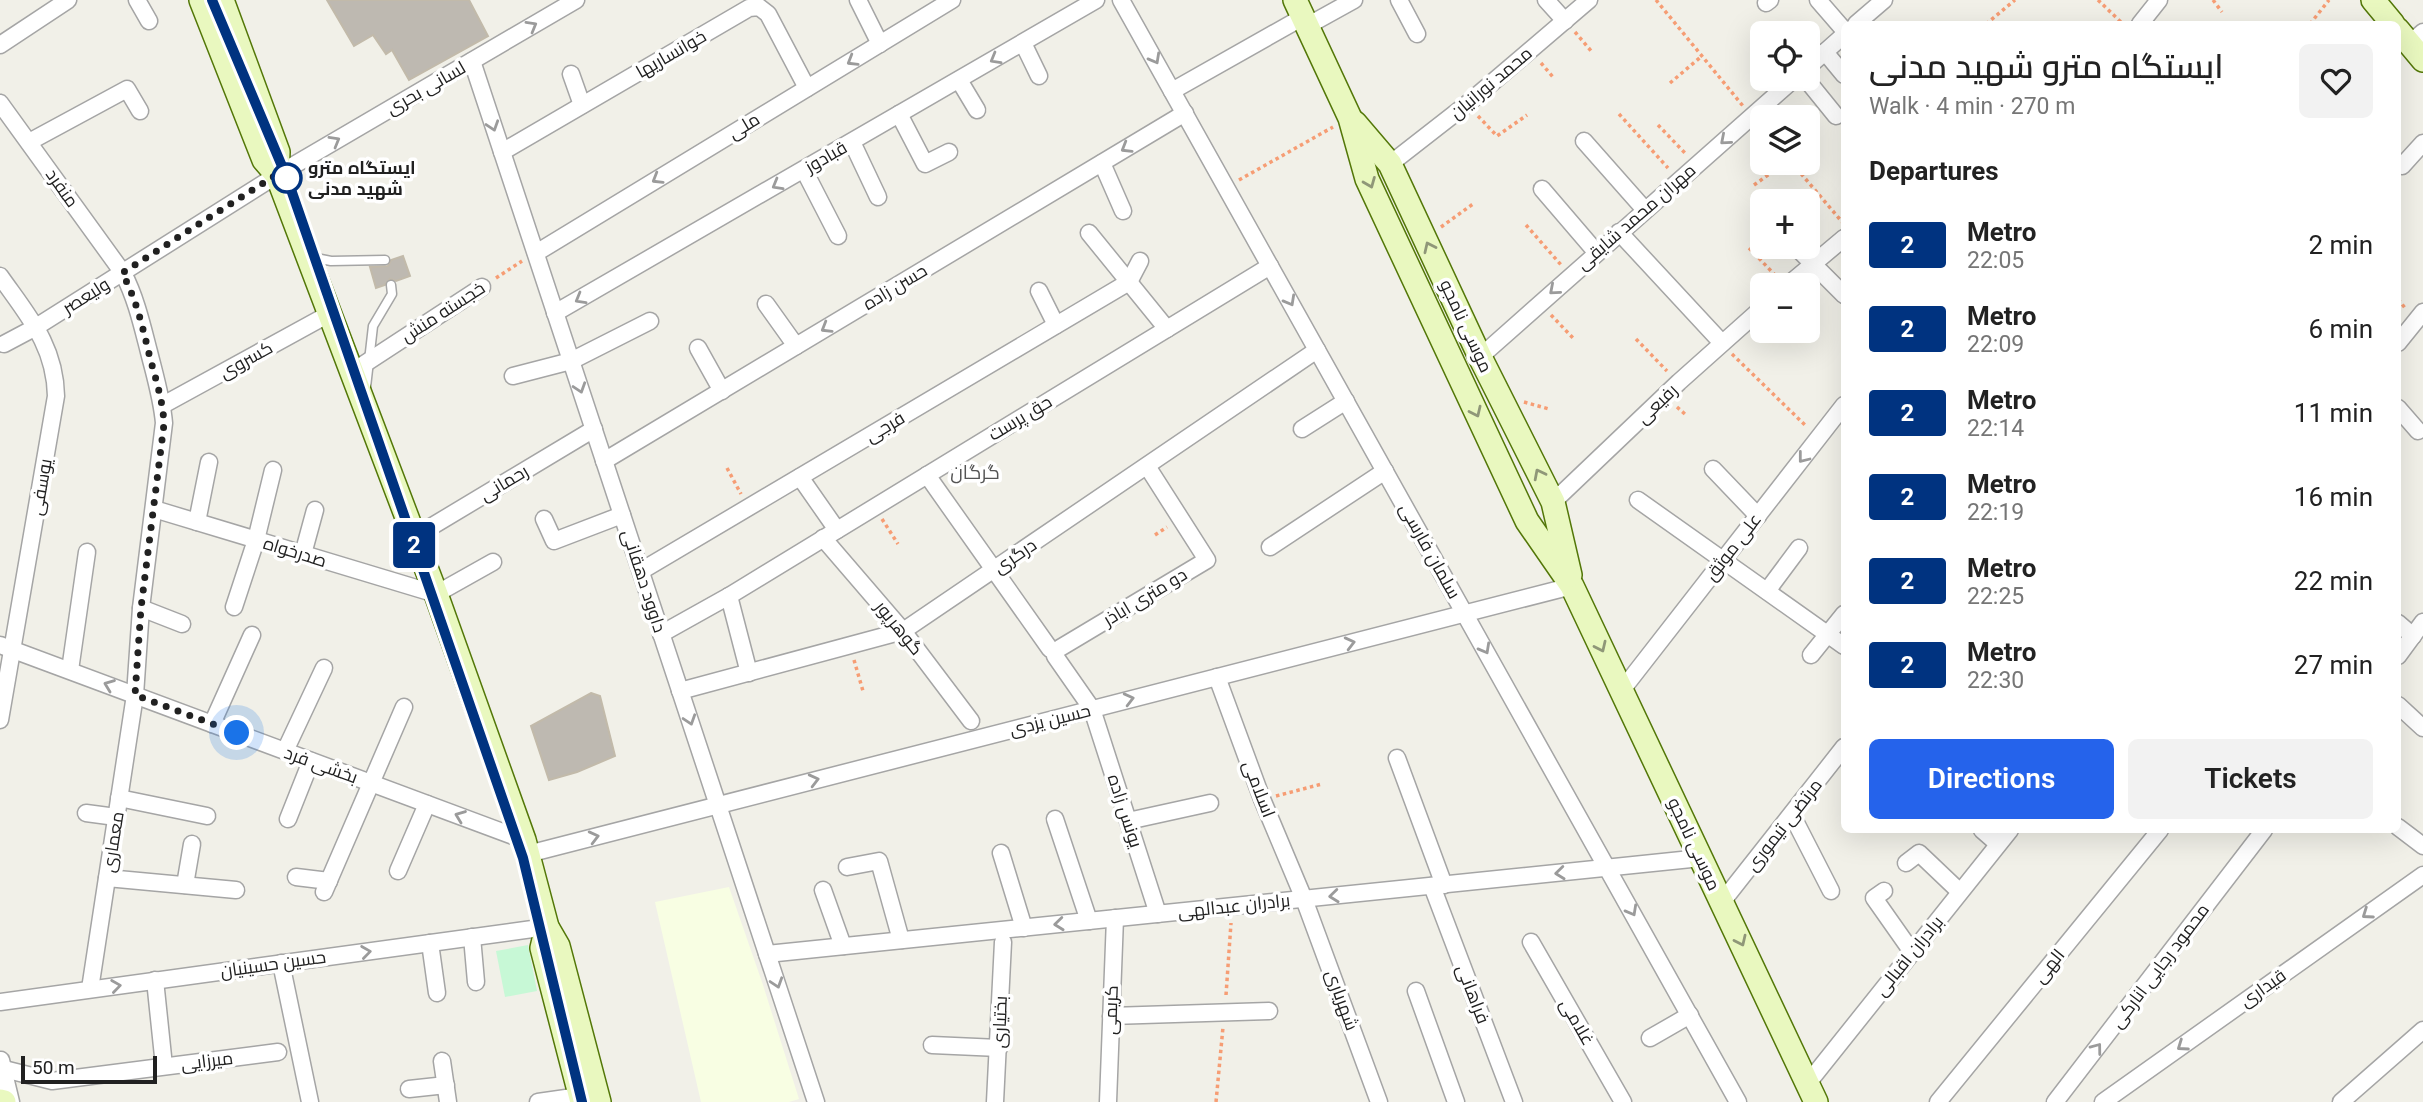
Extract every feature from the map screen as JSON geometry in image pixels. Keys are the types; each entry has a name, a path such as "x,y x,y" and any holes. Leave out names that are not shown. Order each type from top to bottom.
{"main road":[{"path":"201,0 264,160 276,175 329,314 360,366 364,404 436,594 526,847 547,927 542,948 590,1098"},
{"path":"222,0 278,152 276,175"},
{"path":"2373,0 2392,21"},
{"name":"موسی نامجو","path":"1302,14 1350,118 1367,178 1527,521 1572,586 1812,1093"},
{"name":"موسی نامجو","path":"1350,118 1390,163 1479,357 1553,502 1572,586"},
{"path":"1456,368 1479,357"}],"street":[{"path":"0,45 68,0"},
{"path":"137,0 149,21"},
{"name":"لسانی بحری","path":"276,175 576,0"},
{"path":"858,0 880,44"},
{"name":"ملی","path":"536,253 951,0"},
{"name":"قبادوز","path":"555,313 1097,0"},
{"name":"سلمان فارسی","path":"1121,0 1738,1102"},
{"path":"1172,91 1302,14 1353,0"},
{"path":"1399,0 1416,34"},
{"path":"1546,0 1565,21"},
{"name":"محمد نورانیان","path":"1390,163 1468,104 1589,0"},
{"path":"1818,0 1841,29"},
{"path":"1860,21 1884,0"},
{"path":"2142,21 2159,0"},
{"name":"خوانساریها","path":"502,152 749,8 759,7 768,14 807,88"},
{"path":"1820,56 1841,36"},
{"path":"1023,43 1039,76"},
{"path":"1825,52 1841,71"},
{"name":"داوود دهقانی","path":"472,61 816,1102"},
{"path":"571,74 582,106"},
{"path":"959,80 977,110"},
{"path":"29,142 127,89 140,111"},
{"name":"مهران محمد شایقی","path":"1764,105 1780,91"},
{"path":"1816,91 1836,116"},
{"name":"منفرد","path":"0,103 122,273 136,303 163,405 164,424 154,509"},
{"name":"حسن زاده","path":"604,461 1185,113"},
{"path":"900,114 925,164 949,152"},
{"name":"مهران محمد شایقی","path":"1479,357 1750,118"},
{"path":"1584,141 1645,210"},
{"path":"852,142 878,197"},
{"path":"2402,166 2423,143"},
{"path":"1102,163 1123,211"},
{"path":"804,170 838,236"},
{"name":"ولیعصر","path":"4,344 36,327 276,175"},
{"path":"1542,189 1596,252"},
{"path":"1619,232 1722,344"},
{"path":"1089,233 1167,329"},
{"path":"1802,273 1841,241"},
{"path":"1809,259 1841,292"},
{"path":"1129,282 1140,261"},
{"name":"حق پرست","path":"661,634 729,596 1270,266"},
{"name":"یوسفی","path":"0,276 36,327 53,363 56,396 6,647 0,720"},
{"name":"فرجی","path":"641,571 1129,282"},
{"name":"خجسته منش","path":"360,366 482,287"},
{"path":"1039,291 1056,325"},
{"path":"766,304 796,346"},
{"path":"2401,340 2423,312"},
{"name":"کسروی","path":"163,405 329,314"},
{"name":"رفیعی","path":"1553,502 1750,319"},
{"path":"513,376 571,361 650,321"},
{"path":"698,348 722,391"},
{"name":"درگری","path":"680,691 903,631 1317,350"},
{"path":"1301,429 1346,401"},
{"name":"علی موثق","path":"1622,690 1841,409"},
{"path":"2401,411 2418,431"},
{"name":"رحمانی","path":"414,537 594,429"},
{"path":"197,522 209,462"},
{"name":"دو متری اباذر","path":"1055,651 1207,560 1147,466"},
{"path":"234,607 256,540 273,470"},
{"path":"1713,470 1758,516"},
{"path":"1270,547 1385,471"},
{"name":"یونس زاده","path":"927,475 1055,651 1092,709 1158,914"},
{"name":"گوهرپور","path":"800,477 830,534 971,721"},
{"path":"1638,500 1841,644"},
{"name":"صدرخواه","path":"154,509 436,594"},
{"name":"معماری","path":"90,989 135,695 141,608 154,509"},
{"path":"303,554 315,510"},
{"path":"544,519 554,541 622,515"},
{"path":"1767,591 1799,548"},
{"path":"70,670 87,552"},
{"path":"436,594 494,562"},
{"name":"حسین یزدی","path":"526,847 718,805 1572,586"},
{"path":"729,596 749,673"},
{"path":"141,608 182,624"},
{"path":"1811,655 1841,618"},
{"path":"2401,652 2423,622"},
{"path":"2401,626 2413,636"},
{"path":"212,724 252,635"},
{"name":"بخشی فرد","path":"6,647 427,804 526,847"},
{"path":"285,751 324,668"},
{"name":"اسلامی","path":"1217,677 1262,799 1304,899"},
{"path":"296,877 327,887 404,707"},
{"path":"2401,708 2423,728"},
{"name":"مرتضی تیموری","path":"1722,902 1841,751"},
{"name":"فراهانی","path":"1397,758 1514,1102"},
{"path":"288,819 311,761"},
{"path":"119,798 207,816"},
{"path":"1128,821 1210,803"},
{"path":"398,872 427,804"},
{"path":"86,813 116,817"},
{"path":"1792,815 1831,891"},
{"path":"1055,819 1089,921"},
{"path":"2401,829 2423,846"},
{"path":"1985,833 1998,844"},
{"name":"برادران اقبالی","path":"1812,1093 1912,953 2007,833"},
{"name":"الهی","path":"1938,1102 2158,833"},
{"name":"محمود رجایی انارکی","path":"2055,1102 2262,833"},
{"path":"185,885 192,844"},
{"path":"1001,853 1024,928"},
{"path":"1906,863 1919,853 1960,892"},
{"name":"برادران عبدالهی","path":"767,954 1701,858"},
{"path":"846,867 879,860 901,940"},
{"name":"قیداری","path":"2103,1102 2423,875"},
{"path":"107,878 236,890"},
{"path":"823,890 843,946"},
{"path":"1884,891 1874,898 1912,953"},
{"name":"شهریاری","path":"1304,899 1379,1102"},
{"name":"کریمی","path":"1108,1102 1115,918"},
{"name":"حسین حسینیان","path":"0,1002 547,927"},
{"path":"472,937 476,982"},
{"name":"بختیاری","path":"996,1102 1003,942"},
{"name":"غلامی","path":"1531,942 1623,1102"},
{"path":"430,943 437,993"},
{"path":"281,963 310,1102"},
{"path":"155,981 164,1066"},
{"path":"1416,991 1456,1102"},
{"path":"1111,1016 1269,1011"},
{"path":"1650,1038 1690,1015"},
{"path":"2341,1102 2423,1030"},
{"path":"932,1045 999,1048"},
{"name":"میرزایی","path":"1,1065 52,1081 278,1052"},
{"path":"442,1061 448,1102"},
{"path":"1,1065 11,1102"},
{"path":"409,1088 446,1085"},
{"path":"539,1102 590,1098"}],"lane":[{"path":"307,256 331,261 385,260"},
{"path":"360,366 373,326 392,294 391,285"}],"path":[{"path":"1656,0 1750,114"},
{"path":"1990,21 2015,0"},
{"path":"2098,0 2120,21"},
{"path":"2213,0 2222,12"},
{"path":"2312,21 2329,0"},
{"path":"1565,21 1592,52"},
{"path":"1670,83 1702,56"},
{"path":"1468,104 1497,136 1527,115"},
{"path":"1619,114 1679,180"},
{"path":"1226,187 1350,118"},
{"path":"1658,125 1696,165"},
{"path":"1754,185 1768,175"},
{"path":"1802,175 1841,221"},
{"path":"1425,238 1473,204"},
{"path":"1526,225 1570,276"},
{"path":"1749,248 1774,273"},
{"name":"خجسته منش","path":"482,287 536,253"},
{"path":"1539,302 1574,340"},
{"path":"1636,339 1679,382"},
{"path":"1722,344 1819,438"},
{"path":"727,468 748,508"},
{"path":"874,507 898,544"},
{"path":"850,646 863,691"},
{"path":"1262,799 1322,784"}],"shaded area":[{"path":"729,887 799,1099 789,1102 701,1102 655,902"}],"green space":[{"path":"528,945 537,991 505,997 496,951"}],"building":[{"path":"327,0 469,0 488,36 409,80 392,50 386,54 373,35 354,46"},
{"path":"403,256 410,276 396,281 390,279 385,285 376,288 370,267 388,266 391,260"},
{"path":"591,693 600,696 615,756 549,780 531,726"}],"metro line":[{"name":"2","path":"212,0 287,178 523,858 582,1102"}],"place":[{"name":"ایستگاه مترو شهید مدنی","path":"287,178"}],"district":[{"name":"گرگان","path":"975,472"}],"route":[{"path":"237,733 135,695 141,608 164,424 163,405 139,315 132,290 122,273 276,175 287,178"}]}
